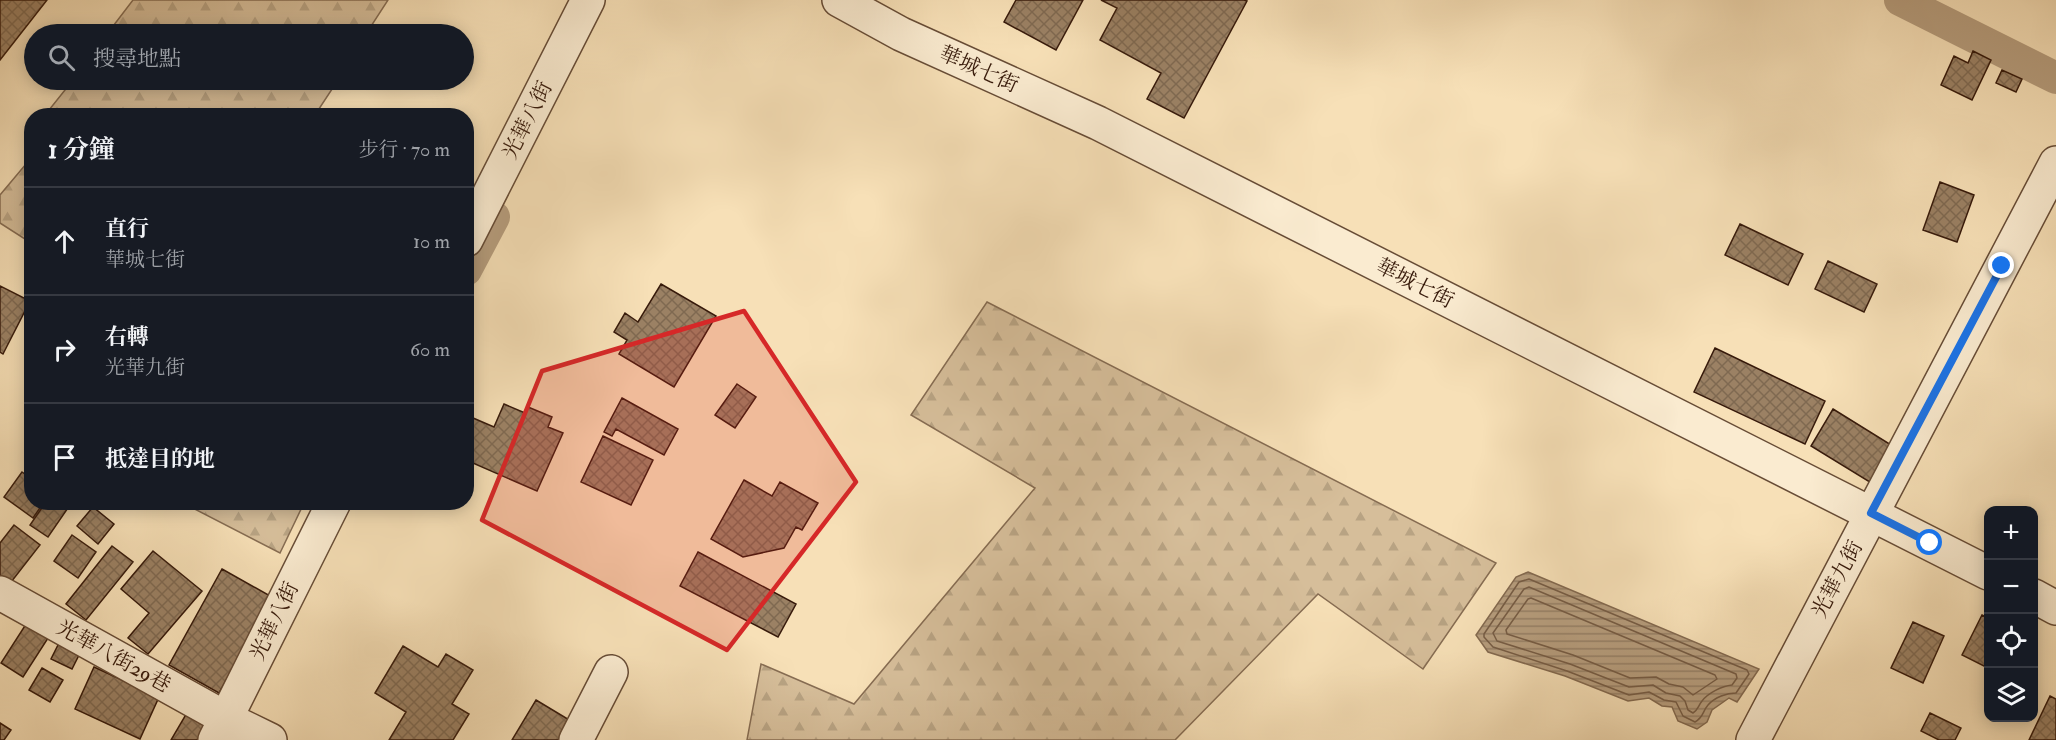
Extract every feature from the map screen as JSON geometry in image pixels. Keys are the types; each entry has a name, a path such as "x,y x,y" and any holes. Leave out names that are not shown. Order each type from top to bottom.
{"street":[{"name":"光華八街","path":"474,224 588,0"},
{"name":"華城七街","path":"839,0 901,34 1098,123 1984,570"},
{"name":"光華九街","path":"1753,740 2056,163"},
{"name":"光華八街","path":"221,729 330,510"},
{"name":"光華八街29巷","path":"0,593 221,729 270,740"},
{"path":"2038,598 2056,608"},
{"path":"576,740 611,672"}],"highlighted area":[{"path":"744,311 856,482 727,650 482,520 542,371"}],"green space":[{"path":"133,0 388,0 372,24 115,24"},
{"path":"65,90 331,90 320,108 51,108"},
{"path":"24,166 24,238 0,223 0,195"},
{"path":"987,302 1496,563 1423,669 1318,594 1175,740 747,740 761,664 854,704 1035,488 911,415"},
{"path":"197,510 301,510 280,553"}],"water":[{"path":"1528,572 1759,669 1737,702 1729,698 1712,710 1707,722 1697,729 1678,721 1672,707 1662,706 1649,698 1628,701 1565,676 1488,652 1476,635 1516,577"}],"building":[{"path":"0,0 47,0 28,24 24,24 24,29 0,60"},
{"path":"1016,0 1083,0 1056,50 1004,22"},
{"path":"1101,0 1247,1 1184,118 1147,99 1161,73 1100,40 1117,8"},
{"path":"1973,51 1991,60 1972,100 1941,85 1954,56 1968,63"},
{"path":"2002,70 2022,79 2016,92 1996,83"},
{"path":"1940,182 1974,195 1957,242 1923,230"},
{"path":"1740,224 1803,254 1788,285 1725,255"},
{"path":"1828,261 1877,284 1864,312 1815,289"},
{"path":"661,284 716,316 674,387 619,354 627,340 614,332 625,313 638,322"},
{"path":"0,286 24,298 24,313 3,354 0,352"},
{"path":"1715,348 1825,401 1805,444 1694,392"},
{"path":"737,384 756,397 735,428 715,415"},
{"path":"622,398 678,429 664,455 616,429 612,436 604,432"},
{"path":"504,404 525,413 528,407 552,417 548,427 563,433 537,491 474,463 474,418 494,427"},
{"path":"1833,409 1896,448 1873,484 1811,446"},
{"path":"603,436 653,460 631,505 581,482"},
{"path":"22,472 24,473 24,510 38,510 33,518 4,497"},
{"path":"744,480 772,496 780,482 818,503 802,530 796,527 784,548 743,557 711,539"},
{"path":"40,510 67,510 48,537 30,525"},
{"path":"90,510 97,510 114,524 98,544 77,526"},
{"path":"14,525 40,545 8,586 0,580 0,543"},
{"path":"72,535 96,552 78,578 54,561"},
{"path":"112,546 133,562 86,620 66,604"},
{"path":"153,551 202,591 148,654 128,638 149,613 121,589"},
{"path":"698,552 796,604 778,637 680,586"},
{"path":"222,569 272,597 219,693 169,665"},
{"path":"1982,615 1984,616 1984,666 1962,655"},
{"path":"28,621 50,635 23,677 1,663"},
{"path":"1913,622 1944,636 1923,683 1891,668"},
{"path":"61,639 82,649 72,669 51,659"},
{"path":"403,646 438,667 446,654 473,670 452,704 469,714 453,740 389,740 406,712 375,693"},
{"path":"94,667 159,697 140,739 75,709"},
{"path":"42,668 63,680 50,702 29,690"},
{"path":"2050,696 2056,699 2056,740 2029,740"},
{"path":"536,700 576,724 566,740 512,740"},
{"path":"188,711 217,728 210,740 171,740"},
{"path":"1930,713 1961,728 1955,740 1939,740 1921,731"},
{"path":"0,723 11,730 4,740 0,740"}],"waterway":[{"path":"1900,0 2056,78"},
{"path":"474,255 494,217"}],"route":[{"path":"1930,543 1871,513 2002,266"}]}
